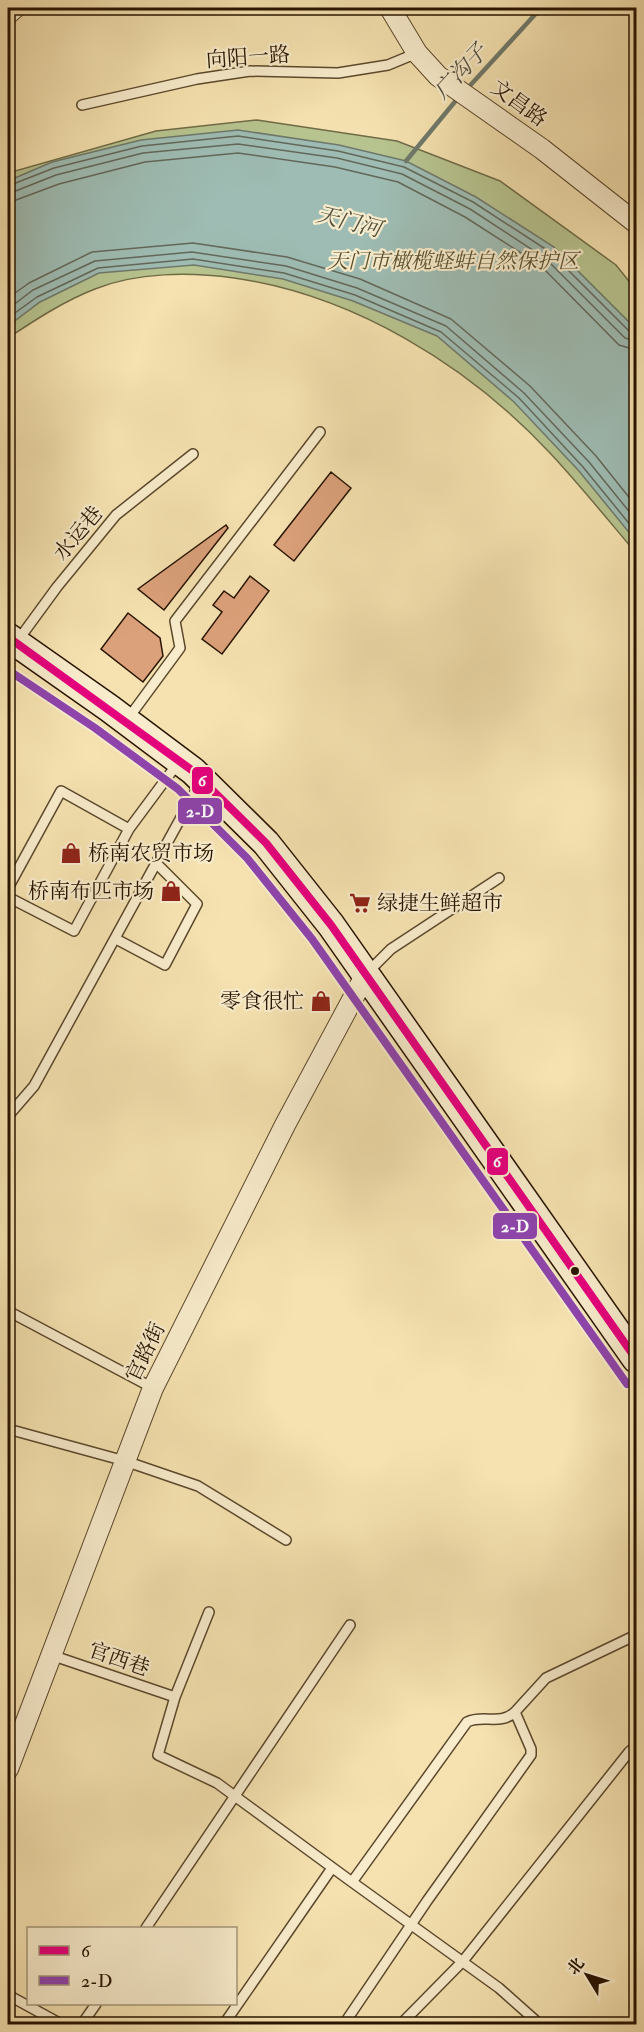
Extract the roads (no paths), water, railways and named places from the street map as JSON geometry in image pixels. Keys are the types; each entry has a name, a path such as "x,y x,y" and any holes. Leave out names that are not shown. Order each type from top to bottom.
{"main road":[{"path":"9,648 123,726 242,817 286,867 636,1378"},
{"path":"123,726 172,771 199,785"},
{"path":"362,981 634,1350"}],"street":[{"path":"8,14 15,8"},
{"name":"文昌路","path":"397,10 417,53 438,76 481,104 636,223"},
{"name":"官路街","path":"8,1769 13,1736 51,1655 153,1388 285,1125 362,981"}],"lane":[{"name":"向阳一路","path":"82,105 197,79 250,71 338,73 388,65 417,53"},
{"path":"123,726 180,648 176,621 320,432"},
{"name":"水运巷","path":"9,648 116,515 193,454"},
{"path":"8,897 74,931 129,829 172,771"},
{"path":"8,1116 34,1086 199,785"},
{"path":"8,888 61,791 129,829"},
{"path":"116,939 165,965 197,904 156,863"},
{"path":"362,981 391,949 499,878"},
{"path":"8,1311 153,1388"},
{"path":"8,1429 125,1461 198,1486 286,1540"},
{"path":"209,1612 175,1697 158,1755 217,1783 500,1988 535,2023"},
{"path":"147,1927 350,1625"},
{"path":"352,1882 467,1722 479,1718 504,1719 515,1712 546,1678 636,1635"},
{"name":"官西巷","path":"51,1655 175,1697"},
{"path":"344,2025 531,1755 529,1744 515,1712"},
{"path":"401,2025 463,1961 636,1746"},
{"path":"224,2025 333,1868"},
{"path":"8,1995 61,2025"},
{"path":"82,2025 95,2005"}],"water":[{"name":"天门市橄榄蛏蚌自然保护区","path":"238,130 339,145 406,161 476,197 554,247 633,326 636,331 636,541 579,471 514,402 437,336 353,301 283,279 194,265 99,273 40,302 8,326 8,181 52,162 141,140"}],"waterway":[{"name":"广沟子","path":"466,90 541,8"},
{"name":"广沟子","path":"406,161 458,98"}],"place":[{"name":"桥南农贸市场","path":"71,853"},
{"name":"桥南布匹市场","path":"171,891"},
{"name":"绿捷生鲜超市","path":"360,903"},
{"name":"零食很忙","path":"321,1001"}],"water label":[{"name":"天门河","path":"349,221"}]}
